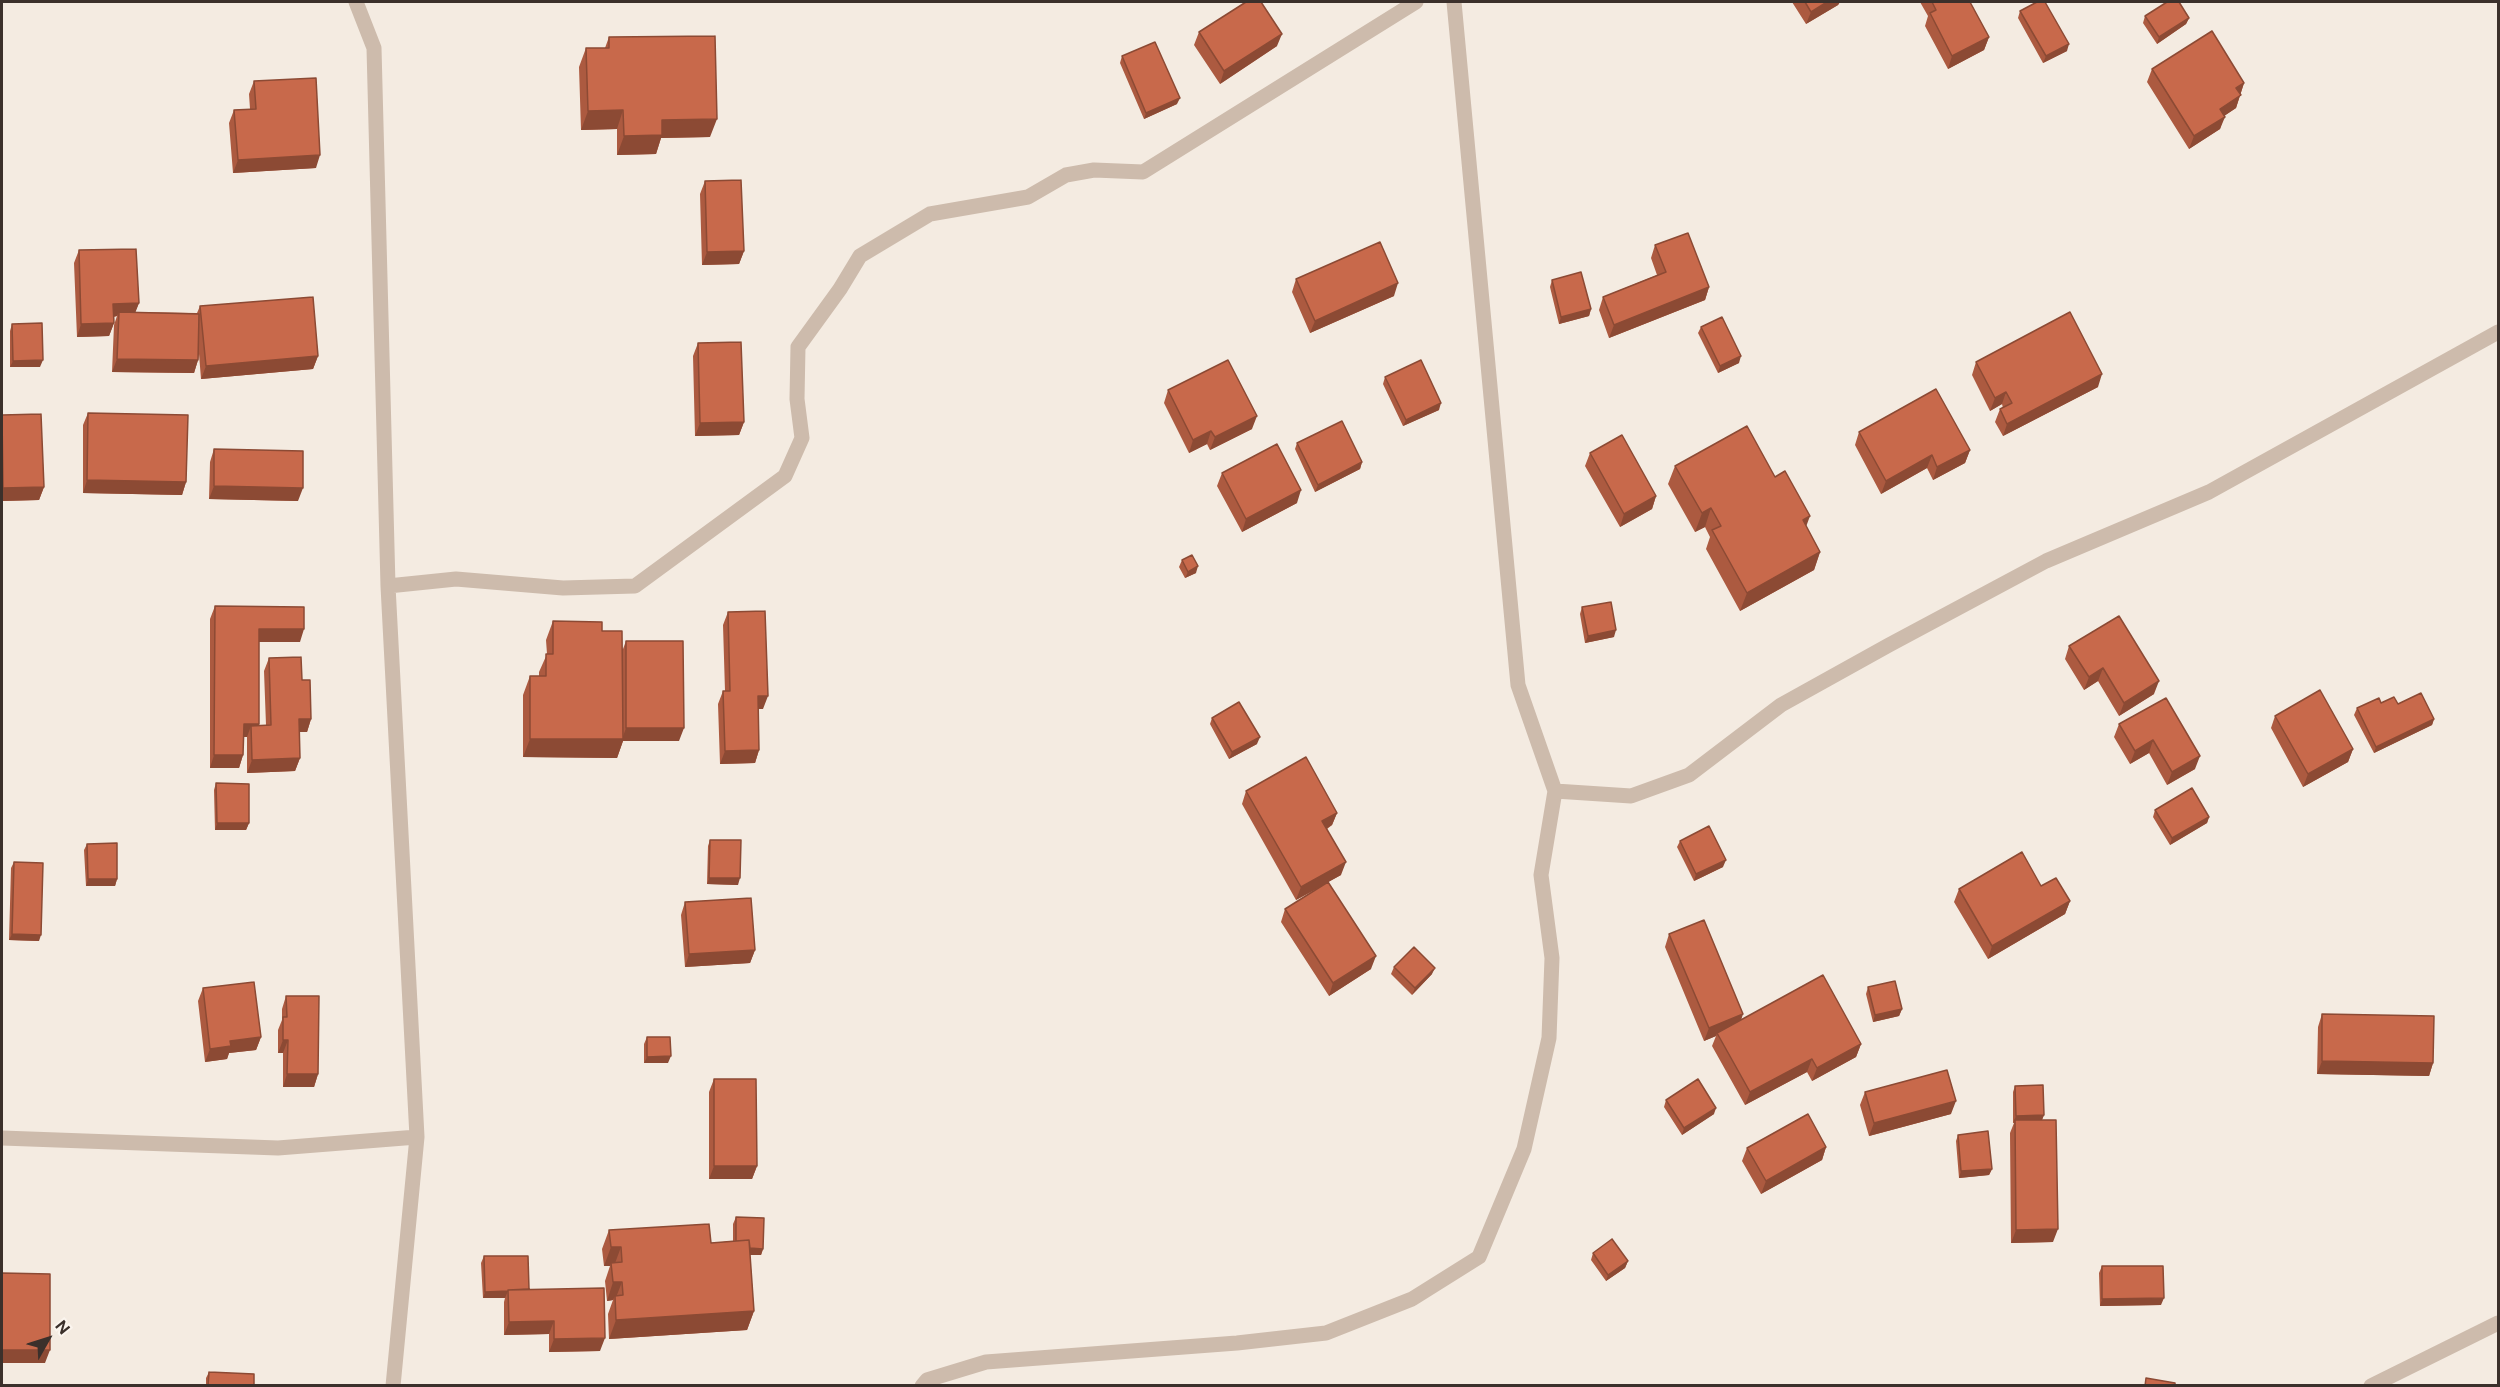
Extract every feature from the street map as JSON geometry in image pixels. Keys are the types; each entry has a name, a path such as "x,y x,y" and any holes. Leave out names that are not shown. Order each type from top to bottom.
{"street":[{"path":"356,2 374,48 388,586 417,1137 393,1386"},
{"path":"388,586 456,579 563,588 635,586 785,476 802,438 797,399 798,347 840,289 860,256 930,214 1028,197 1065,175 1094,170 1143,172 1416,2"},
{"path":"922,1386 927,1380 986,1362 1236,1343 1326,1333 1412,1299 1479,1257 1524,1149 1549,1038 1552,958 1541,875 1555,790 1518,685 1454,2"},
{"path":"1555,790 1631,796 1689,775 1781,705 1889,645 2046,561 2209,492 2499,332"},
{"path":"2,1138 278,1148 417,1137"},
{"path":"2371,1386 2499,1323"}],"building":[{"path":"1246,2 1261,2 1282,34 1224,71 1199,32"},
{"path":"1805,2 1827,2 1811,12"},
{"path":"1932,2 1970,2 1989,37 1952,56 1930,13 1936,10"},
{"path":"2037,2 2045,2 2069,44 2046,56 2020,11"},
{"path":"2167,2 2179,2 2189,18 2159,37 2145,16"},
{"path":"2212,31 2244,83 2236,88 2241,95 2220,109 2225,117 2194,136 2152,69"},
{"path":"715,36 717,119 662,120 662,135 624,136 623,110 588,111 586,48 609,48 609,37"},
{"path":"1155,42 1180,98 1146,113 1122,56"},
{"path":"316,78 320,155 238,160 234,110 256,109 254,81"},
{"path":"741,180 744,251 707,252 705,181"},
{"path":"1688,233 1709,287 1614,325 1603,297 1666,272 1655,245"},
{"path":"1380,242 1398,283 1315,321 1296,279"},
{"path":"136,249 139,303 113,304 114,323 81,324 79,250"},
{"path":"1581,272 1591,309 1561,317 1552,280"},
{"path":"313,297 318,356 206,366 200,306"},
{"path":"119,312 199,314 198,360 117,359"},
{"path":"2070,312 2102,374 2007,424 2000,409 2012,403 2006,392 1995,398 1976,362"},
{"path":"1722,317 1741,356 1720,366 1701,327"},
{"path":"42,323 43,360 13,361 12,324"},
{"path":"741,342 744,422 700,423 698,343"},
{"path":"1228,360 1257,416 1215,437 1211,431 1193,440 1168,390"},
{"path":"1421,360 1441,403 1406,420 1385,377"},
{"path":"1936,389 1970,450 1937,467 1932,455 1886,481 1859,432"},
{"path":"88,413 188,415 186,482 87,480"},
{"path":"41,414 44,487 3,488 2,415"},
{"path":"1342,421 1362,462 1318,485 1297,443"},
{"path":"1747,426 1775,477 1785,471 1810,516 1803,520 1820,552 1747,593 1712,530 1721,526 1711,508 1702,513 1675,466"},
{"path":"1622,435 1656,496 1624,514 1590,453"},
{"path":"1277,444 1301,490 1246,519 1222,473"},
{"path":"214,449 303,451 303,488 214,486"},
{"path":"1192,555 1198,566 1188,572 1182,560"},
{"path":"1611,602 1616,630 1588,636 1582,607"},
{"path":"215,606 304,607 304,629 259,629 259,724 244,724 243,755 214,755"},
{"path":"765,611 768,696 758,696 759,750 725,751 723,691 730,691 728,612"},
{"path":"2119,616 2159,681 2124,703 2103,668 2089,677 2069,646"},
{"path":"553,621 602,622 602,631 622,631 623,739 530,739 530,676 546,676 546,654 553,654"},
{"path":"626,641 683,641 684,728 626,728"},
{"path":"301,657 302,680 310,680 311,719 299,719 300,758 252,760 251,726 271,725 269,658"},
{"path":"2320,690 2353,749 2308,774 2275,716"},
{"path":"2421,693 2434,719 2376,747 2357,708 2379,698 2381,703 2394,697 2398,704"},
{"path":"2166,698 2200,756 2172,772 2153,740 2135,751 2119,724"},
{"path":"1239,702 1260,737 1232,752 1212,718"},
{"path":"1306,757 1337,813 1322,821 1346,862 1301,887 1246,791"},
{"path":"216,783 249,784 249,823 217,823"},
{"path":"2192,788 2209,817 2172,838 2155,810"},
{"path":"1709,826 1726,860 1696,874 1680,841"},
{"path":"710,840 741,840 740,878 709,878"},
{"path":"117,843 117,879 88,879 87,844"},
{"path":"2022,852 2041,886 2056,878 2070,901 1992,946 1959,889"},
{"path":"14,862 43,863 41,935 12,934"},
{"path":"1328,882 1376,956 1333,983 1285,909"},
{"path":"751,898 755,950 689,954 685,902"},
{"path":"1704,920 1743,1014 1709,1028 1669,934"},
{"path":"1414,947 1435,968 1415,988 1394,967"},
{"path":"1823,975 1861,1044 1817,1068 1812,1059 1750,1092 1717,1033"},
{"path":"1895,981 1902,1009 1875,1015 1868,987"},
{"path":"254,982 261,1037 230,1041 231,1046 210,1049 203,988"},
{"path":"286,996 319,996 318,1074 287,1074 288,1040 283,1040 283,1017 287,1017"},
{"path":"2322,1014 2434,1016 2433,1063 2322,1061"},
{"path":"647,1037 670,1037 671,1056 647,1057"},
{"path":"1947,1070 1956,1101 1874,1123 1865,1092"},
{"path":"714,1079 756,1079 757,1166 714,1166"},
{"path":"1698,1079 1716,1108 1684,1128 1666,1100"},
{"path":"2043,1085 2044,1115 2016,1116 2015,1086"},
{"path":"1808,1114 1826,1147 1766,1181 1747,1148"},
{"path":"2015,1120 2056,1120 2058,1229 2016,1230"},
{"path":"1988,1131 1992,1169 1961,1171 1958,1135"},
{"path":"736,1217 764,1218 763,1249 750,1248 749,1240 736,1241"},
{"path":"709,1224 711,1243 749,1240 754,1311 616,1320 615,1296 623,1295 622,1282 613,1282 611,1263 622,1262 621,1247 611,1247 609,1230"},
{"path":"1612,1239 1628,1261 1608,1275 1593,1253"},
{"path":"484,1256 528,1256 529,1289 485,1292"},
{"path":"2102,1266 2163,1266 2164,1298 2102,1299"},
{"path":"2,1273 50,1274 50,1350 2,1350"},
{"path":"604,1288 605,1338 554,1339 554,1321 509,1322 508,1290"},
{"path":"209,1372 254,1374 254,1386 208,1386"},
{"path":"2146,1378 2175,1383 2175,1386 2145,1386"}]}
